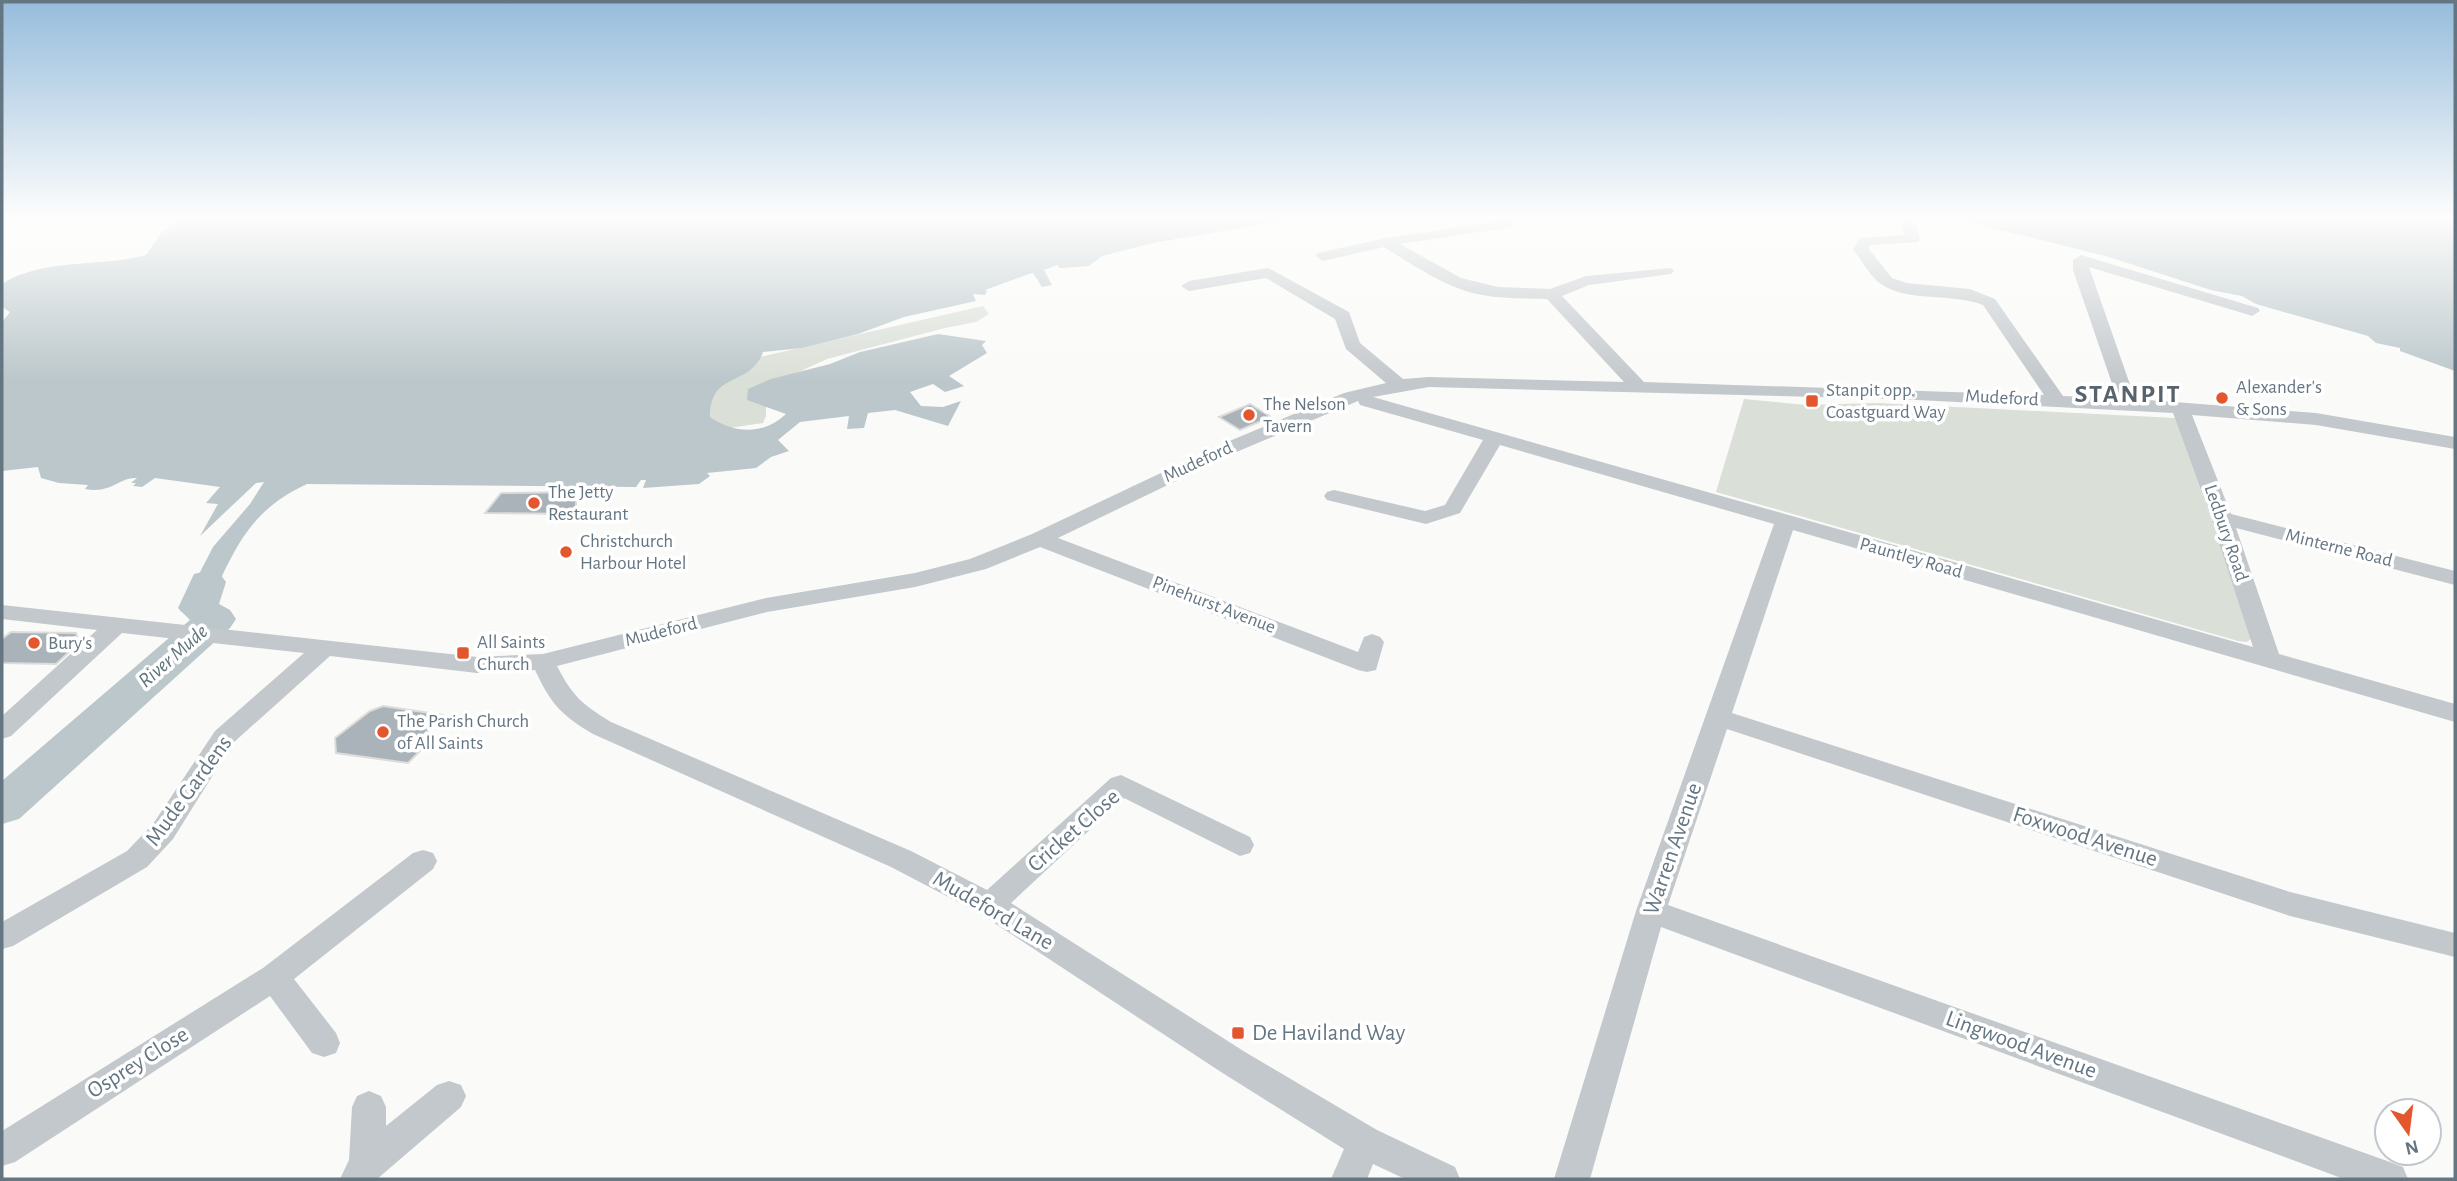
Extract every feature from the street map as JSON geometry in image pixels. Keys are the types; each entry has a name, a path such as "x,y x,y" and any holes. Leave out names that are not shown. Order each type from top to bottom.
{"street":[{"path":"1435,271 1470,287 1494,292 1552,294 1586,281 1665,271"},
{"path":"1878,271 1886,281 1904,288 1970,294 1989,302 2057,401"},
{"path":"2081,271 2128,404"},
{"path":"2118,271 2252,311"},
{"path":"1189,286 1268,273 1343,316 1352,345 1399,385"},
{"path":"1552,294 1640,388"},
{"name":"Mudeford","path":"2,612 477,666 543,662 766,605 915,580 978,564 1040,539 1114,501 1296,418 1350,397 1399,385 1429,382 2128,404 2316,419 2455,443"},
{"name":"Pauntley Road","path":"1367,401 2455,713"},
{"name":"Ledbury Road","path":"2180,408 2222,519 2269,660"},
{"path":"1342,492 1426,518 1453,509 1494,438"},
{"name":"Minterne Road","path":"2222,519 2455,579"},
{"name":"Warren Avenue","path":"1572,1179 1651,911 1785,522"},
{"name":"Pinehurst Avenue","path":"1040,539 1367,664 1372,642"},
{"path":"2,730 114,626"},
{"name":"Mude Gardens","path":"2,937 137,859 154,845 167,830 211,754 224,737 326,648"},
{"name":"Mudeford Lane","path":"543,662 561,698 574,711 602,728 901,859 989,905 1233,1062 1365,1142 1442,1179"},
{"name":"Foxwood Avenue","path":"1718,717 2290,904 2455,945"},
{"name":"Cricket Close","path":"989,905 1121,785 1240,845"},
{"name":"Osprey Close","path":"2,1150 274,977 422,861"},
{"name":"Lingwood Avenue","path":"1651,911 2390,1179"},
{"path":"274,977 324,1043"},
{"path":"363,1171 449,1096"},
{"path":"363,1171 369,1107"},
{"path":"1349,1179 1365,1142"}],"shaded area":[{"path":"33,271 1045,271 1052,285 1042,287 1033,273 985,290 985,295 973,294 976,301 904,317 858,334 802,348 763,352 749,371 723,385 716,392 710,417 729,427 759,429 786,414 747,400 748,389 771,379 830,364 860,352 938,334 986,341 982,345 987,353 949,376 964,386 945,392 933,384 910,392 921,406 943,407 961,401 948,426 895,410 868,413 864,428 847,429 849,416 800,422 778,440 789,451 771,457 756,468 707,473 710,476 699,484 643,488 646,480 641,480 636,487 307,484 271,506 246,533 237,548 210,602 229,621 205,620 180,611 213,547 250,504 264,482 256,483 200,536 218,504 206,503 220,487 155,478 142,487 133,486 136,483 131,483 137,478 131,478 94,490 85,489 88,485 59,483 41,478 38,467 2,471 2,322 10,312 2,307 2,284"},
{"path":"2153,271 2455,271 2455,371 2400,351 2400,348 2376,343 2368,336 2256,304 2242,296 2211,290"},
{"path":"983,306 989,314 976,322 827,359 766,387 766,416 763,423 709,431 699,390 751,359"},
{"path":"1744,399 1805,405 1878,403 2175,418 2253,637 2247,642 2238,641 1716,492"}],"building":[{"name":"The Nelson Tavern","path":"1250,404 1271,417 1240,430 1219,417"},
{"name":"The Jetty Restaurant","path":"576,492 576,514 485,513 501,493"},
{"path":"11,632 76,633 79,643 56,664 2,663 2,639"},
{"name":"The Parish Church of All Saints","path":"383,706 443,715 420,738 431,740 408,763 336,753 335,738 370,711"}],"waterway":[{"name":"River Mude","path":"2,807 216,619 198,608 207,582"}],"place":[{"name":"Alexander's & Sons","path":"2222,398"},
{"name":"Stanpit opp. Coastguard Way","path":"1812,401"},
{"name":"The Nelson Tavern","path":"1249,415"},
{"name":"The Jetty Restaurant","path":"534,503"},
{"name":"Christchurch Harbour Hotel","path":"566,552"},
{"name":"Bury's","path":"34,643"},
{"name":"All Saints Church","path":"463,653"},
{"name":"The Parish Church of All Saints","path":"383,732"},
{"name":"De Haviland Way","path":"1238,1033"}],"district":[{"name":"STANPIT","path":"2128,394"}]}
